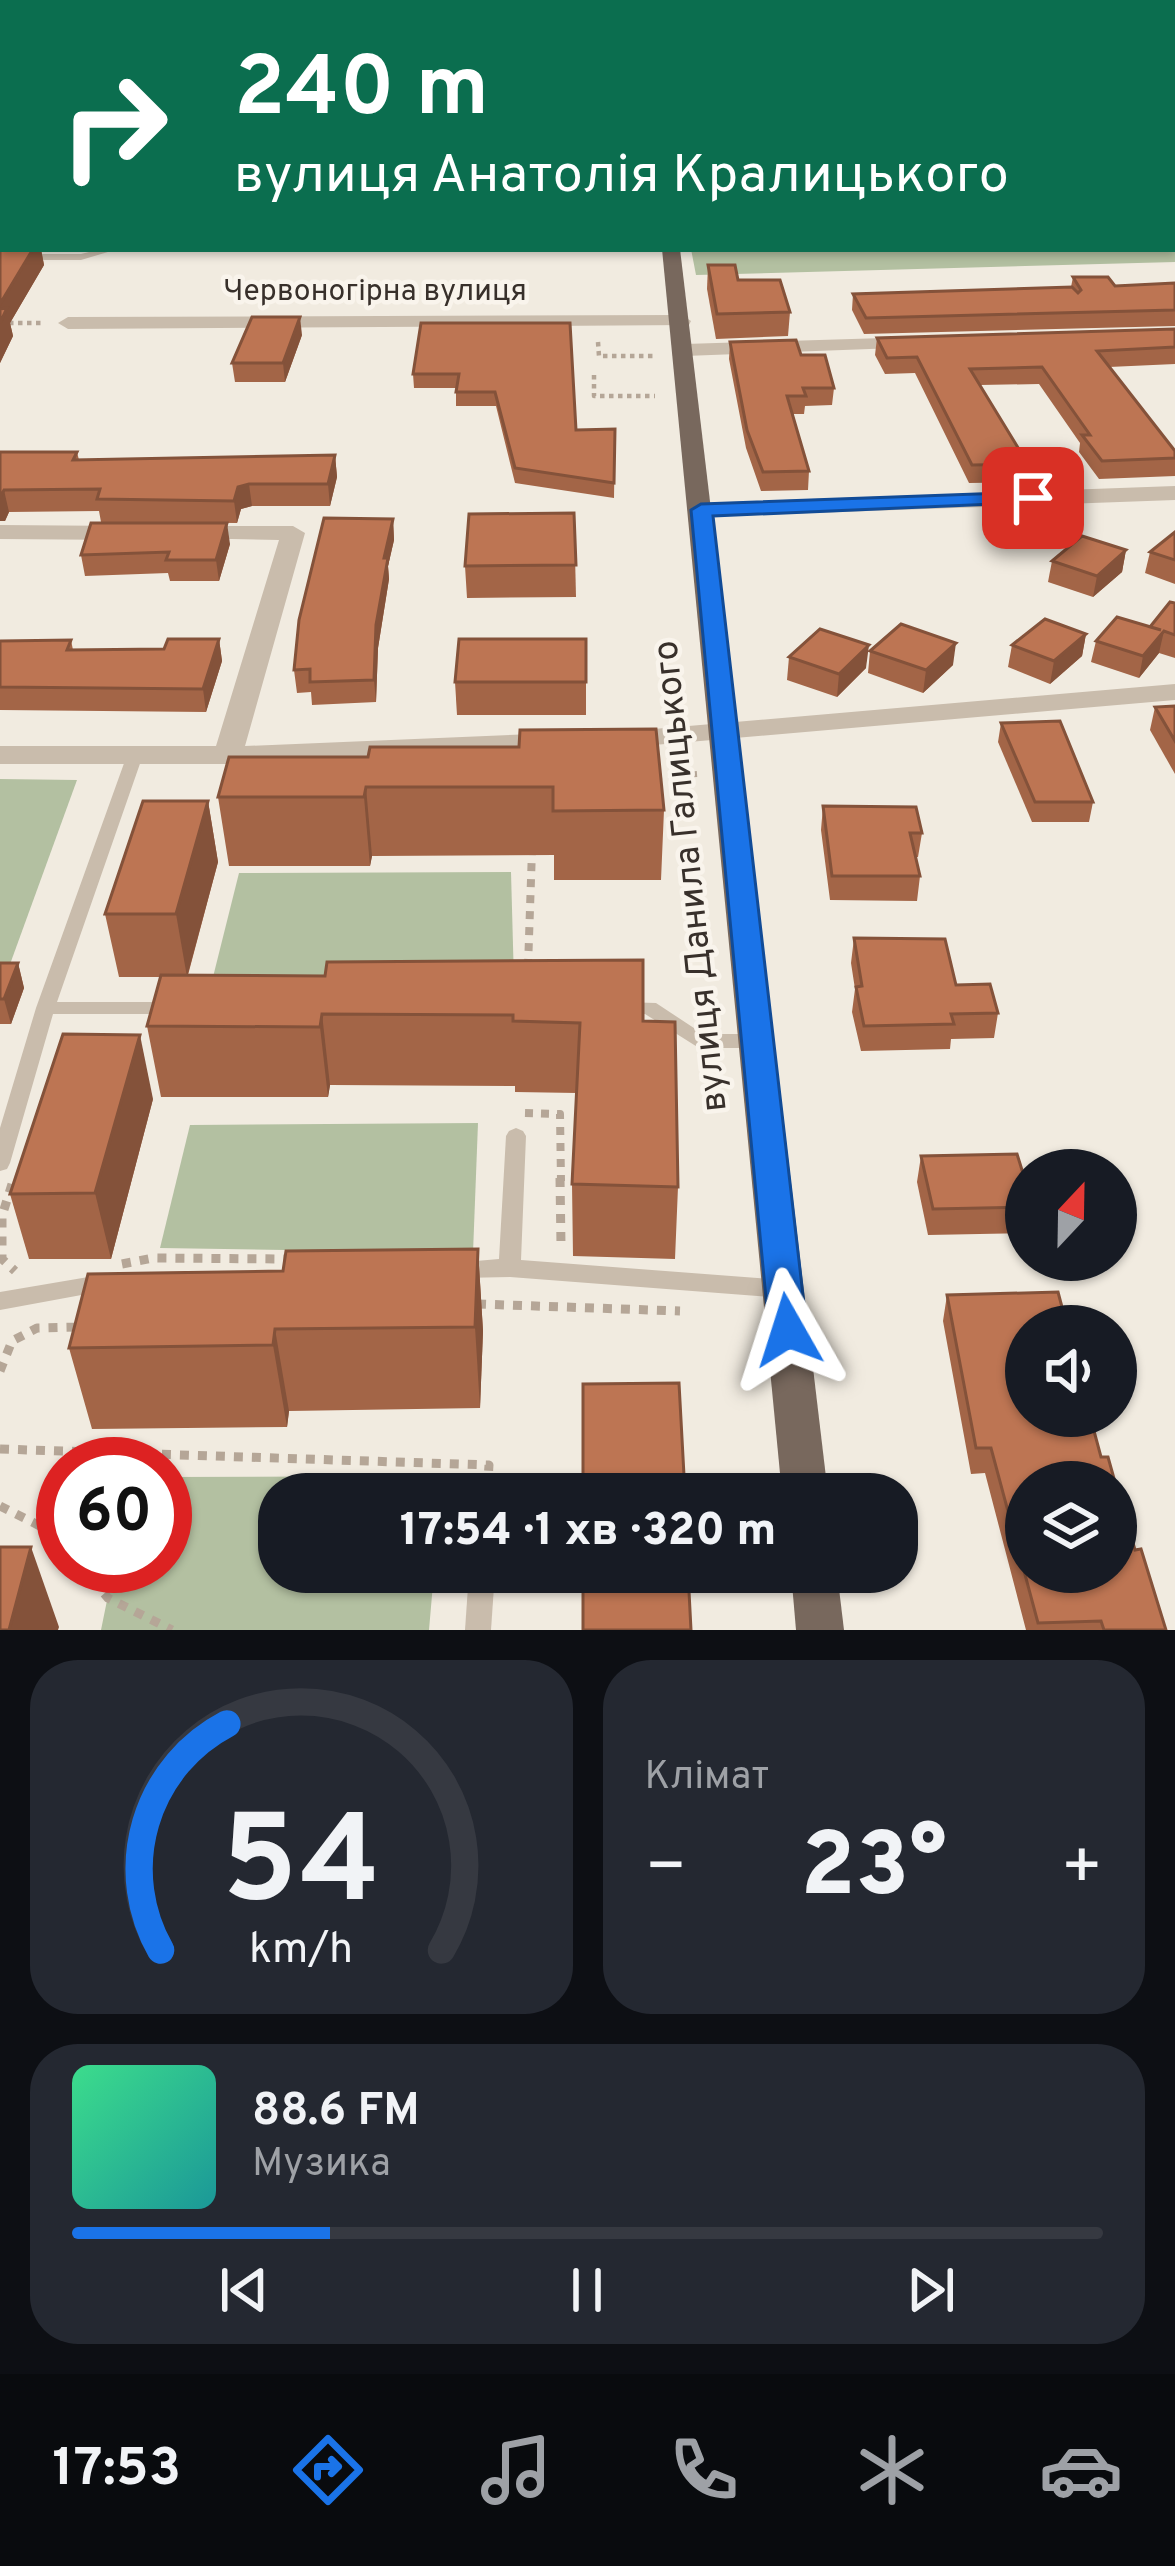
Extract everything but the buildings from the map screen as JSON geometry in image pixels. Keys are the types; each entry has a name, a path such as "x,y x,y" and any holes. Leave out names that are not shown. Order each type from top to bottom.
{"main road":[{"name":"вулиця Данила Галицького","path":"670,252 674,342 701,510 803,1473"},
{"path":"816,1593 820,1630"}],"street":[{"name":"Червоногірна вулиця","path":"68,323 674,342 941,342"},
{"path":"701,510 1175,493"},
{"path":"0,532 293,533 228,755"},
{"path":"0,754 228,755 726,734 797,723 1175,692"}],"lane":[{"path":"0,256 99,252"},
{"path":"8,1167 45,1008 135,755"},
{"path":"45,1008 183,1008"},
{"path":"608,1008 649,1008 699,1041 757,1041"},
{"path":"510,1268 517,1124"},
{"path":"440,1270 510,1268 715,1288 783,1289"},
{"path":"0,1301 135,1278"},
{"path":"478,1630 481,1593"}],"path":[{"path":"0,322 68,323"},
{"path":"598,333 599,356 674,342"},
{"path":"594,375 594,396 655,396"},
{"path":"642,778 680,775"},
{"path":"528,985 532,850"},
{"path":"517,1124 560,1114 561,1257"},
{"path":"8,1167 2,1259 15,1271 37,1280"},
{"path":"107,1267 153,1258 310,1259"},
{"path":"472,1305 695,1312"},
{"path":"0,1371 11,1341 37,1328 105,1327"},
{"path":"0,1449 489,1465 488,1473"},
{"path":"0,1506 36,1524"},
{"path":"104,1593 172,1630"}],"green space":[{"path":"692,252 1175,252 1175,262 696,275"},
{"path":"0,779 77,780 9,967 0,966"},
{"path":"511,872 514,982 212,981 239,873"},
{"path":"478,1123 473,1253 160,1248 190,1125"},
{"path":"192,1477 258,1477 258,1593 432,1593 429,1630 101,1630 109,1593 192,1593"}],"route":[{"path":"788,1330 701,510 1033,498"}]}
